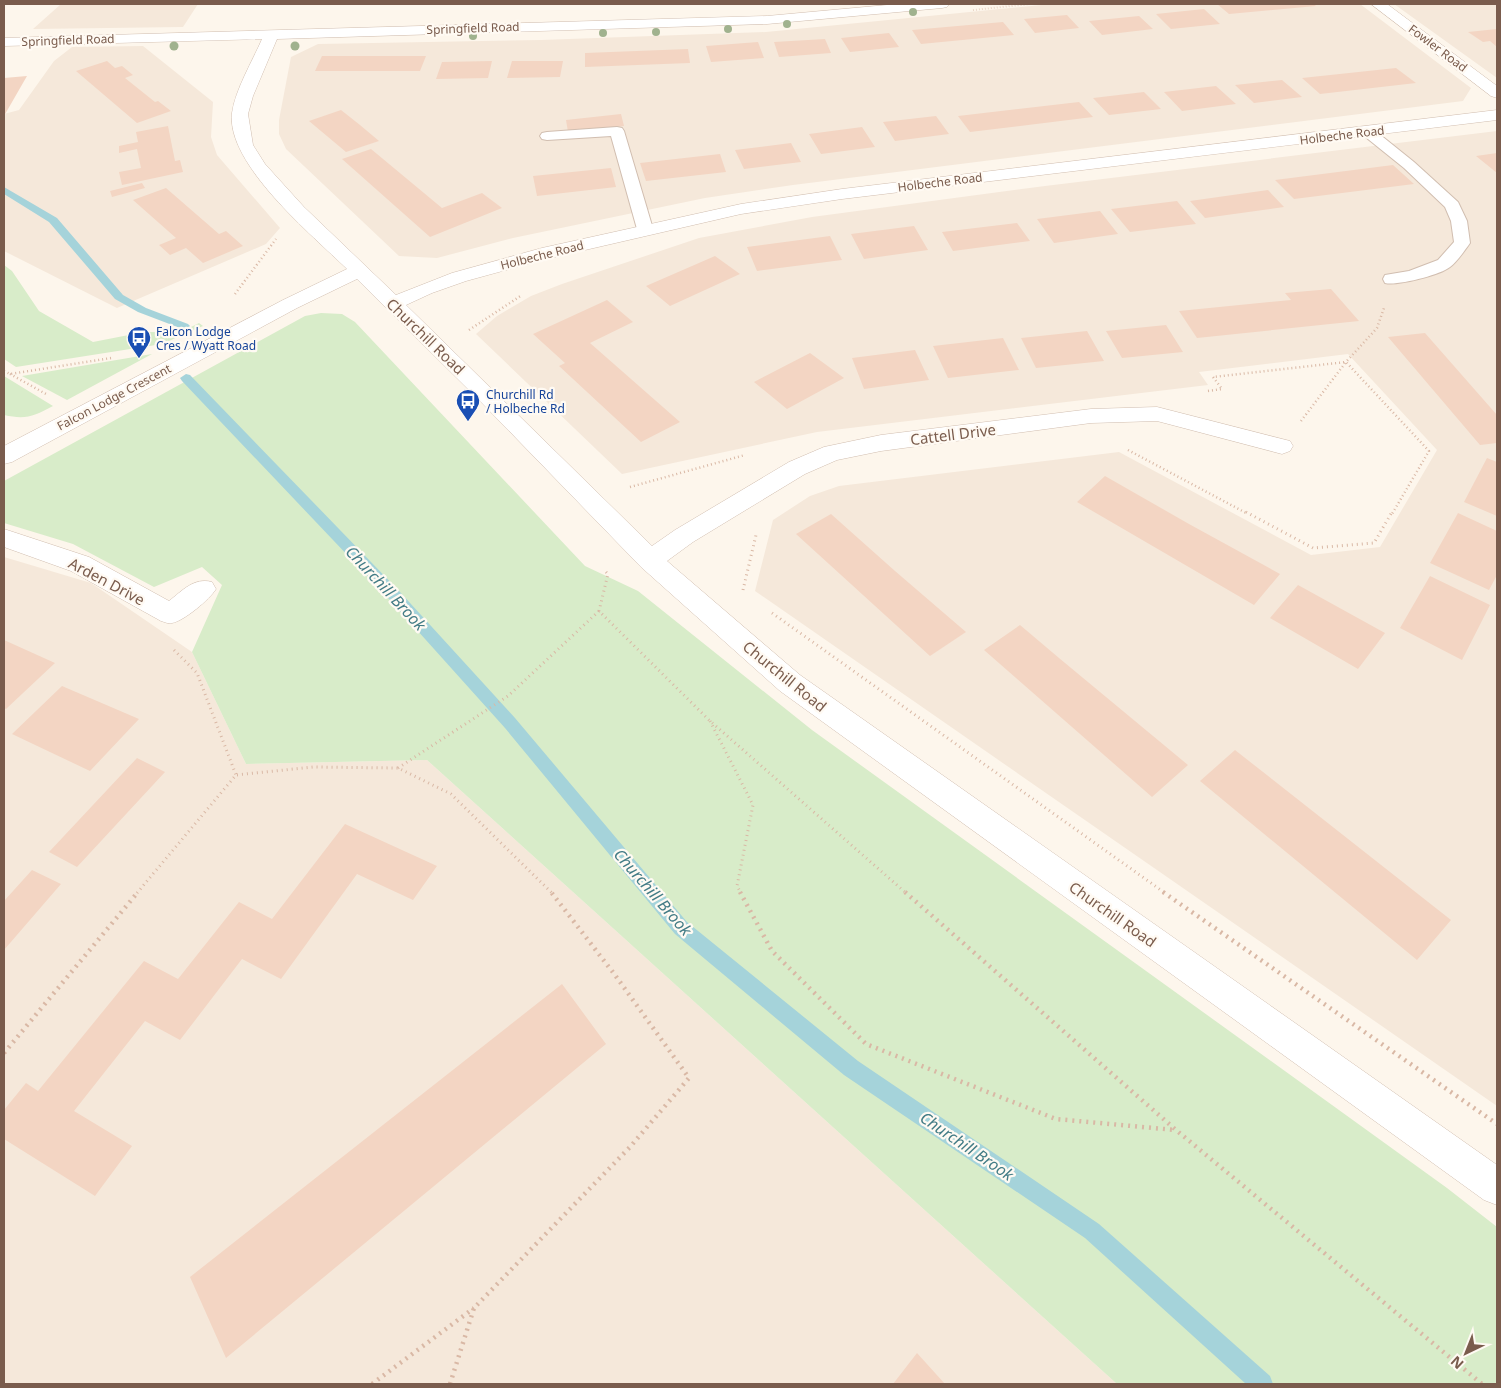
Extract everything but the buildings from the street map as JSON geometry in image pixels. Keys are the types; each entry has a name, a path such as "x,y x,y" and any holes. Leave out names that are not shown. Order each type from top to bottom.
{"street":[{"name":"Springfield Road","path":"4,42 767,20 942,4"},
{"name":"Fowler Road","path":"1378,4 1497,93"},
{"name":"Churchill Road","path":"272,34 245,96 240,114 245,145 258,167 298,211 650,560 790,683 1497,1187"},
{"name":"Holbeche Road","path":"393,304 425,289 459,277 542,254 740,209 842,194 1497,115"},
{"name":"Falcon Lodge Crescent","path":"8,446 218,332 358,271"},
{"name":"Cattell Drive","path":"650,560 684,536 797,468 832,453 881,443 1091,416 1157,414 1282,446"},
{"name":"Arden Drive","path":"4,538 80,564 170,614"},
{"path":"170,614 203,589"}],"lane":[{"path":"547,136 616,131 645,230"},
{"path":"1368,132 1409,165 1452,205 1459,221 1462,243 1444,264 1413,275 1391,279"}],"path":[{"path":"218,332 298,211"},
{"path":"1282,446 1346,362 1377,328 1384,310 1386,290 1391,279"},
{"path":"425,289 474,338"},
{"path":"4,370 10,374 117,357"},
{"path":"627,488 632,493"},
{"path":"737,586 743,592 757,529"},
{"path":"398,768 508,696 599,611 608,574 601,566"},
{"path":"767,609 910,714 1125,866 1497,1124"},
{"path":"599,611 710,720 1176,1130 1482,1384"},
{"path":"170,614 149,629 179,654 197,673 236,775"},
{"path":"710,720 753,805 737,886 772,951 866,1044 1056,1119 1176,1130"},
{"path":"4,1053 236,775 313,768 398,768 451,794 546,885 615,975 689,1078 630,1147 474,1308 372,1384"},
{"path":"450,1384 474,1308"}],"shaded area":[{"path":"61,4 198,4 183,27 33,29"},
{"path":"1052,4 1360,4 1471,88 1463,101 793,185 705,198 513,238 437,258 399,256 286,149 279,134 279,120 291,57 318,44 541,40 766,32"},
{"path":"1394,4 1497,4 1497,78"},
{"path":"143,46 213,102 211,137 217,155 280,228 266,244 117,308 4,251 4,114 19,110 54,61 72,47"},
{"path":"1497,131 1497,1106 755,591 773,520 810,496 839,486 1119,452 1311,555 1380,547 1437,450 1348,354 1199,372 1208,385 817,432 622,474 476,334 497,316 531,296 699,238 812,217 1045,186"},
{"path":"4,557 91,583 192,652 246,764 427,760 1117,1384 4,1384"}],"green space":[{"path":"4,265 12,271 39,311 93,342 144,332 181,332 199,323 203,326 162,344 16,367 4,359"},
{"path":"321,313 342,314 355,322 585,566 638,591 812,730 1447,1188 1497,1227 1497,1384 1117,1384 427,760 246,764 192,652 222,585 202,567 154,587 73,544 4,523 4,481 305,316"},
{"path":"152,354 67,400 22,376"},
{"path":"4,376 53,406 30,416 4,415"}],"waterway":[{"name":"Churchill Brook","path":"4,190 37,212 53,220 119,297 142,310 184,326"},
{"name":"Churchill Brook","path":"186,378 395,596 510,723 681,928 851,1068 1092,1231 1262,1384"}],"place":[{"name":"Falcon Lodge Cres / Wyatt Road","path":"139,359"},
{"name":"Churchill Rd / Holbeche Rd","path":"468,422"}]}
